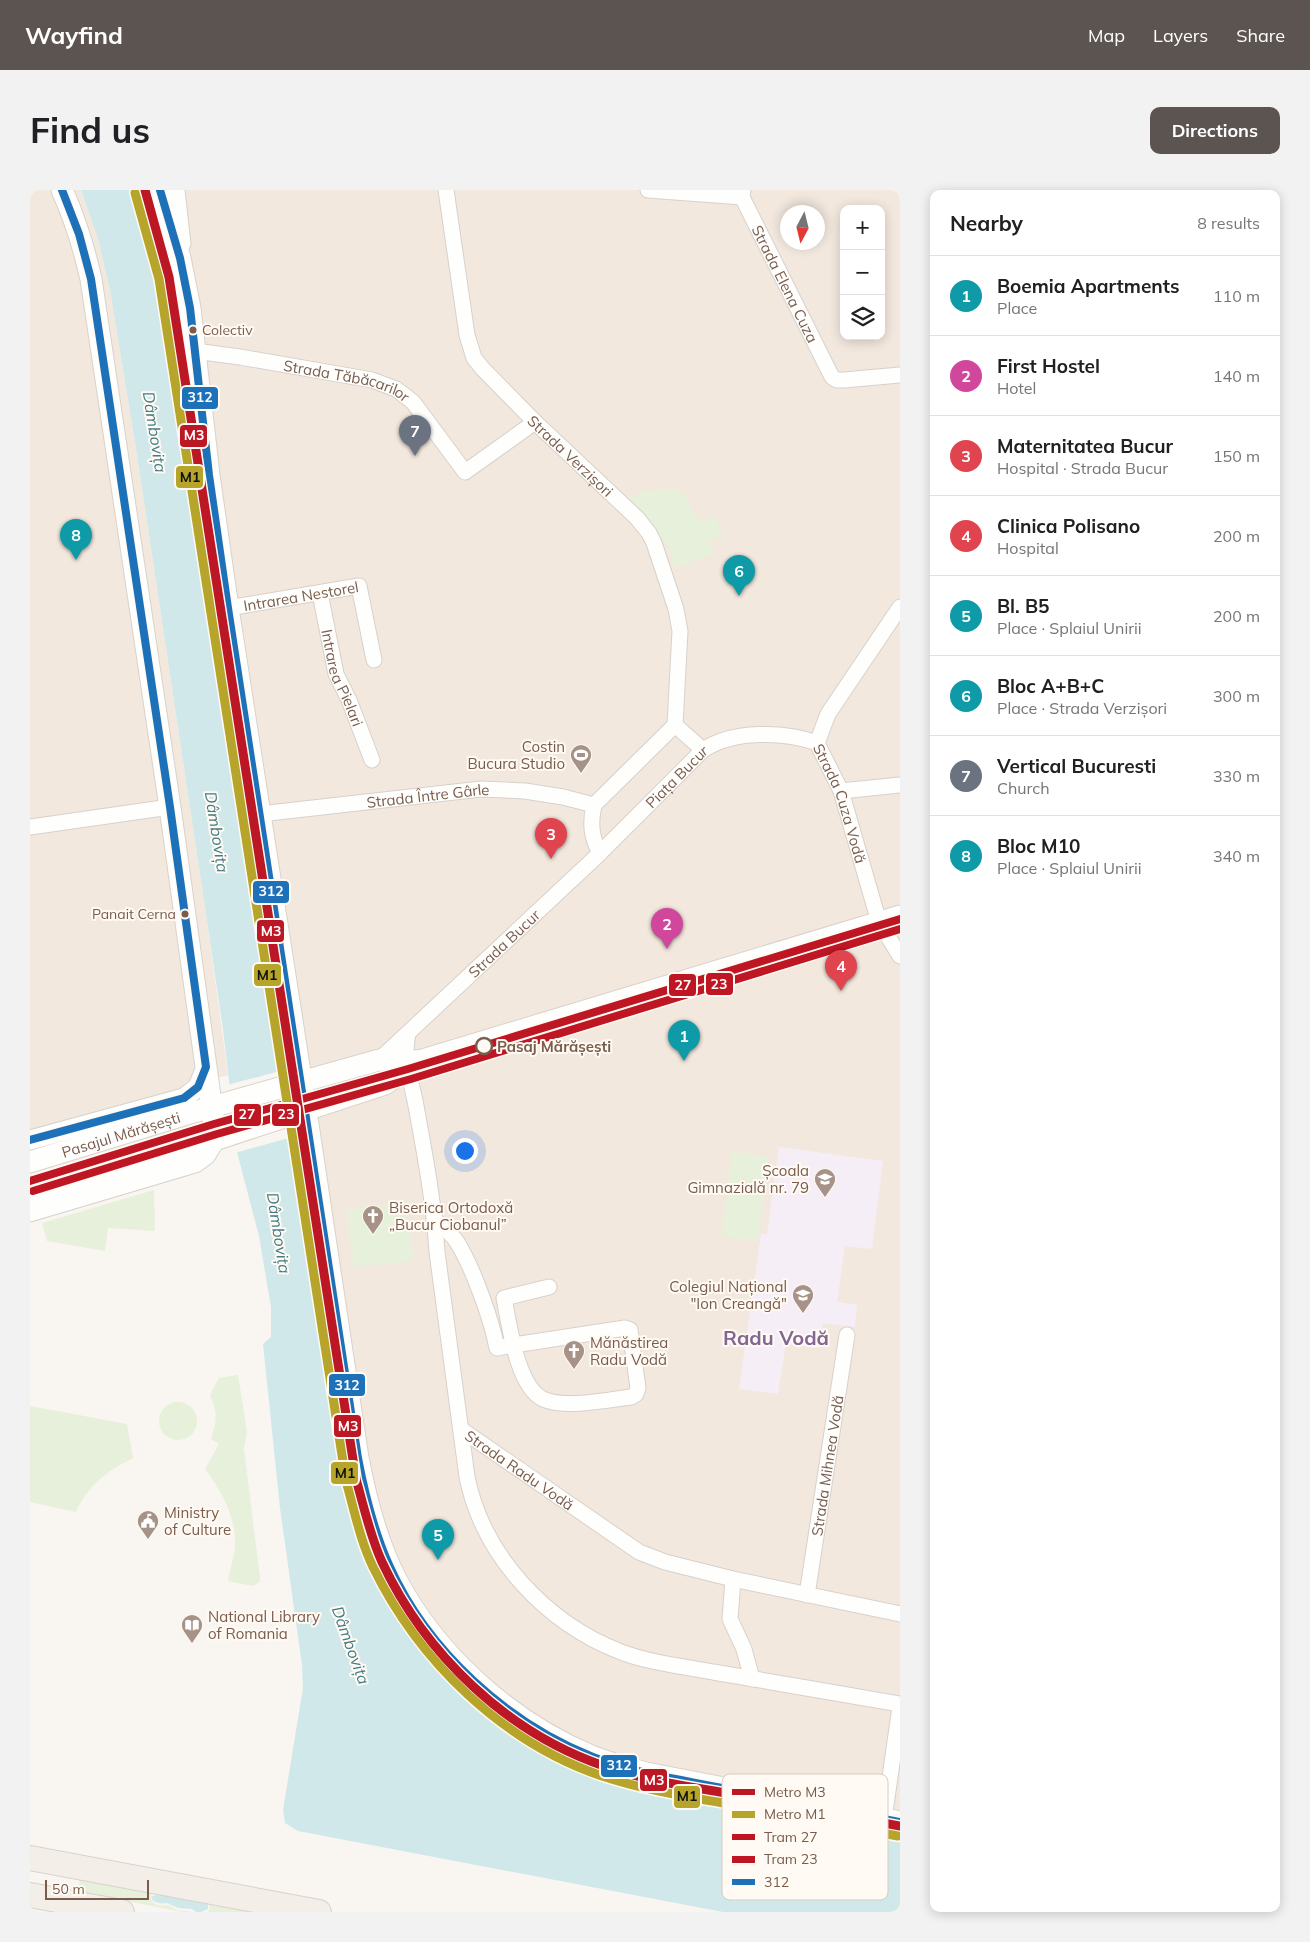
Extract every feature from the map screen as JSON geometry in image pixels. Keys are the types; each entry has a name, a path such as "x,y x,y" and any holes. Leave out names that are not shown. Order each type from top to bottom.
{"main road":[{"path":"62,190 76,222 85,250 91,279 170,807 206,1067 220,1105 224,1137"},
{"path":"160,190 180,258 190,308 209,475 260,814 299,1113 355,1438 367,1498 379,1540 397,1581 410,1604 444,1648 482,1686 525,1720 549,1735 593,1757 618,1766 722,1788"},
{"path":"30,1196 224,1137 385,1084 411,1064 900,916"},
{"name":"Pasajul Mărășești","path":"30,1162 379,1060 411,1064"},
{"path":"30,1858 320,1912"},
{"path":"30,1895 122,1912"}],"street":[{"path":"177,190 190,308"},
{"name":"Strada Verzișori","path":"446,190 467,335 474,358 535,422 637,518 654,543 676,609 680,631 675,725"},
{"path":"648,190 742,194"},
{"name":"Strada Elena Cuza","path":"742,194 832,377 844,380 900,375"},
{"name":"Strada Tăbăcarilor","path":"195,351 372,380 396,389 414,402 465,472 535,422"},
{"name":"Intrarea Nestorel","path":"228,608 359,586 374,660"},
{"name":"Intrarea Pielari","path":"320,593 336,674 349,700 372,760"},
{"name":"Strada Cuza Vodă","path":"900,607 828,714 817,743 841,791 879,922 900,956"},
{"name":"Piața Bucur","path":"594,805 675,725 703,750 600,853"},
{"path":"703,750 715,742 729,737 745,736 792,738 817,743"},
{"path":"841,791 900,784"},
{"name":"Strada Între Gârle","path":"260,814 481,789 563,797 594,805"},
{"path":"594,805 591,831 600,853"},
{"path":"30,827 170,807"},
{"name":"Strada Bucur","path":"379,1060 600,853"},
{"path":"408,1034 405,1050 411,1064"},
{"name":"Strada Radu Vodă","path":"411,1064 435,1220 437,1252 462,1430 639,1552 665,1562 733,1579 900,1614"},
{"path":"30,1140 184,1098 198,1087 206,1067"},
{"path":"184,1098 195,1104 220,1105"},
{"path":"30,1212 195,1163 224,1137"},
{"path":"435,1220 456,1240 471,1270 495,1334 498,1348 514,1345 625,1328 630,1330 638,1388 636,1394 631,1397 567,1403 542,1399 528,1385 514,1345 504,1298 549,1287"},
{"name":"Strada Mihnea Vodă","path":"807,1595 847,1335"},
{"path":"462,1430 468,1483 476,1512 498,1553 529,1590 552,1612 593,1639 628,1654 660,1662 900,1705 892,1820"},
{"path":"733,1579 730,1618 744,1649 752,1679"}],"shaded area":[{"path":"30,190 81,190 98,239 110,290 137,455 205,907 228,1075 30,1129"},
{"path":"129,190 900,190 900,1843 888,1841 888,1774 722,1774 722,1807 607,1783 537,1753 502,1728 464,1697 437,1671 408,1633 385,1597 356,1536 343,1480 325,1332 314,1297 291,1149 282,1071 263,970 156,281"},
{"path":"779,1147 883,1161 872,1249 845,1246 837,1302 857,1305 855,1327 823,1323 819,1348 786,1344 778,1394 739,1389 761,1234 767,1234"}],"green space":[{"path":"680,489 700,521 715,516 723,536 710,540 713,554 674,568 669,548 628,498 645,491"},
{"path":"732,1152 769,1157 758,1241 721,1236"},
{"path":"154,1190 155,1231 108,1228 105,1251 47,1241 42,1223"},
{"path":"406,1202 414,1260 354,1268 346,1210"},
{"path":"238,1375 247,1432 244,1448 260,1577 260,1582 253,1586 228,1581 235,1546 231,1515 217,1486 205,1469 219,1444 211,1439 216,1417 210,1395 219,1378"},
{"path":"178,1402 191,1408 197,1421 191,1434 178,1440 165,1434 159,1421 165,1408"},
{"path":"30,1406 127,1424 133,1458 115,1468 92,1486 76,1512 30,1502"},
{"path":"80,1877 283,1912 208,1912 210,1908 208,1903 153,1893 151,1895 151,1900 156,1904 168,1905 177,1910 194,1912 183,1912 80,1892 78,1889"}],"water":[{"name":"Dâmbovița","path":"81,190 129,190 156,281 263,970 282,1071 291,1149 314,1297 325,1332 343,1480 356,1536 385,1597 408,1633 437,1671 464,1697 537,1753 607,1783 722,1807 722,1900 888,1900 888,1841 900,1843 900,1912 723,1912 298,1831 285,1823 283,1810 303,1688 302,1665 280,1508 263,1344 271,1337 271,1307 259,1236 238,1156 223,1030 137,455 110,290 98,239"},
{"path":"157,1894 203,1901 208,1905 208,1909 196,1912 192,1909 178,1908 167,1903 158,1903 153,1901 151,1897"}],"pier":[{"path":"284,1070 292,1137 235,1153 227,1085"}],"metro line":[{"name":"M3","path":"145,190 169,277 356,1479 378,1552 400,1596 421,1628 473,1686 502,1711 534,1733 568,1752 604,1766 649,1779 722,1792"},
{"name":"M1","path":"135,193 159,279 346,1481 368,1557 392,1602 414,1635 467,1694 498,1720 531,1742 565,1761 602,1776 677,1795 722,1803"},
{"name":"M3","path":"888,1824 900,1826"},
{"name":"M1","path":"888,1834 898,1836"}],"tram line":[{"name":"27","path":"30,1181 214,1124 408,1069 900,919"},
{"name":"23","path":"33,1191 217,1134 411,1079 900,929"}],"transit line":[{"name":"312","path":"30,1140 184,1098 198,1087 206,1067 170,807 91,279 79,234 62,190"},
{"name":"312","path":"160,190 180,258 190,308 209,475 228,608 358,1458 379,1540 406,1598 448,1655 474,1681 530,1725 561,1743 609,1763 722,1787"},
{"name":"312","path":"888,1820 900,1822"}],"place":[{"name":"Colectiv","path":"193,330"},
{"name":"Vertical Bucuresti","path":"415,456"},
{"name":"Bloc M10","path":"76,560"},
{"name":"Bloc A+B+C","path":"739,596"},
{"name":"Costin Bucura Studio","path":"581,774"},
{"name":"Maternitatea Bucur","path":"551,859"},
{"name":"Panait Cerna","path":"185,914"},
{"name":"First Hostel","path":"667,949"},
{"name":"Clinica Polisano","path":"841,991"},
{"name":"Pasaj Mărășești","path":"484,1046"},
{"name":"Boemia Apartments","path":"684,1061"},
{"name":"Școala Gimnazială nr. 79","path":"825,1198"},
{"name":"Biserica Ortodoxă „Bucur Ciobanul”","path":"373,1235"},
{"name":"Colegiul Național \"Ion Creangă\"","path":"803,1314"},
{"name":"Mănăstirea Radu Vodă","path":"574,1370"},
{"name":"Ministry of Culture","path":"148,1540"},
{"name":"Bl. B5","path":"438,1560"},
{"name":"National Library of Romania","path":"192,1644"}],"district":[{"name":"Radu Vodă","path":"776,1337"}]}
